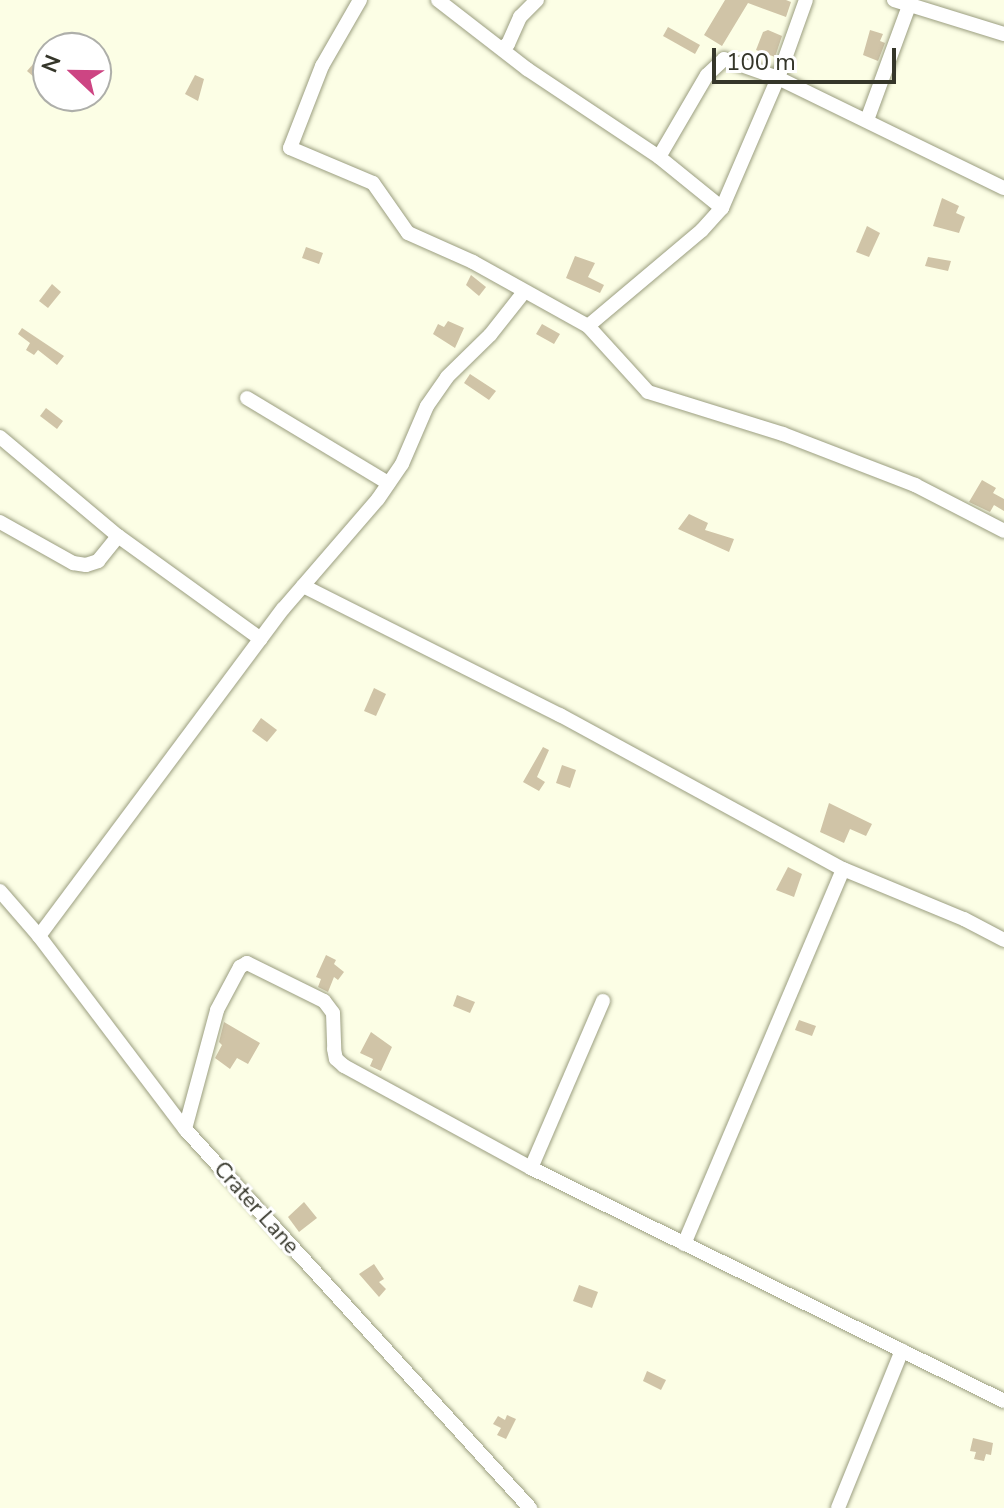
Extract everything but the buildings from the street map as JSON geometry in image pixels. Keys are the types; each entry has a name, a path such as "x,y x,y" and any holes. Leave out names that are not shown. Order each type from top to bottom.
{"street":[{"path":"360,0 322,66 289,147 373,183 408,233 473,262 588,326 648,392 783,434 900,479 1004,531"},
{"path":"438,0 537,76 659,157 722,208"},
{"path":"502,48 508,44 520,17 537,0"},
{"path":"588,326 702,230 722,208 778,78 806,0"},
{"path":"894,0 1004,34"},
{"path":"867,120 909,6"},
{"path":"659,157 719,61 734,62 778,78 1004,188"},
{"path":"39,936 261,639 388,483 440,387 490,335 524,292"},
{"path":"247,398 388,483"},
{"path":"0,437 118,536 261,639"},
{"path":"0,522 73,563 86,565 98,561 118,536"},
{"path":"303,586 560,715 843,869 964,919 1004,940"},
{"path":"684,1244 843,869"},
{"name":"Crater Lane","path":"0,891 39,936 185,1129 530,1508"},
{"path":"185,1129 217,1010 240,967 247,963 324,1001 333,1013 336,1059 344,1066 531,1168 1004,1401"},
{"path":"531,1168 603,1001"},
{"path":"838,1508 902,1350"}]}
